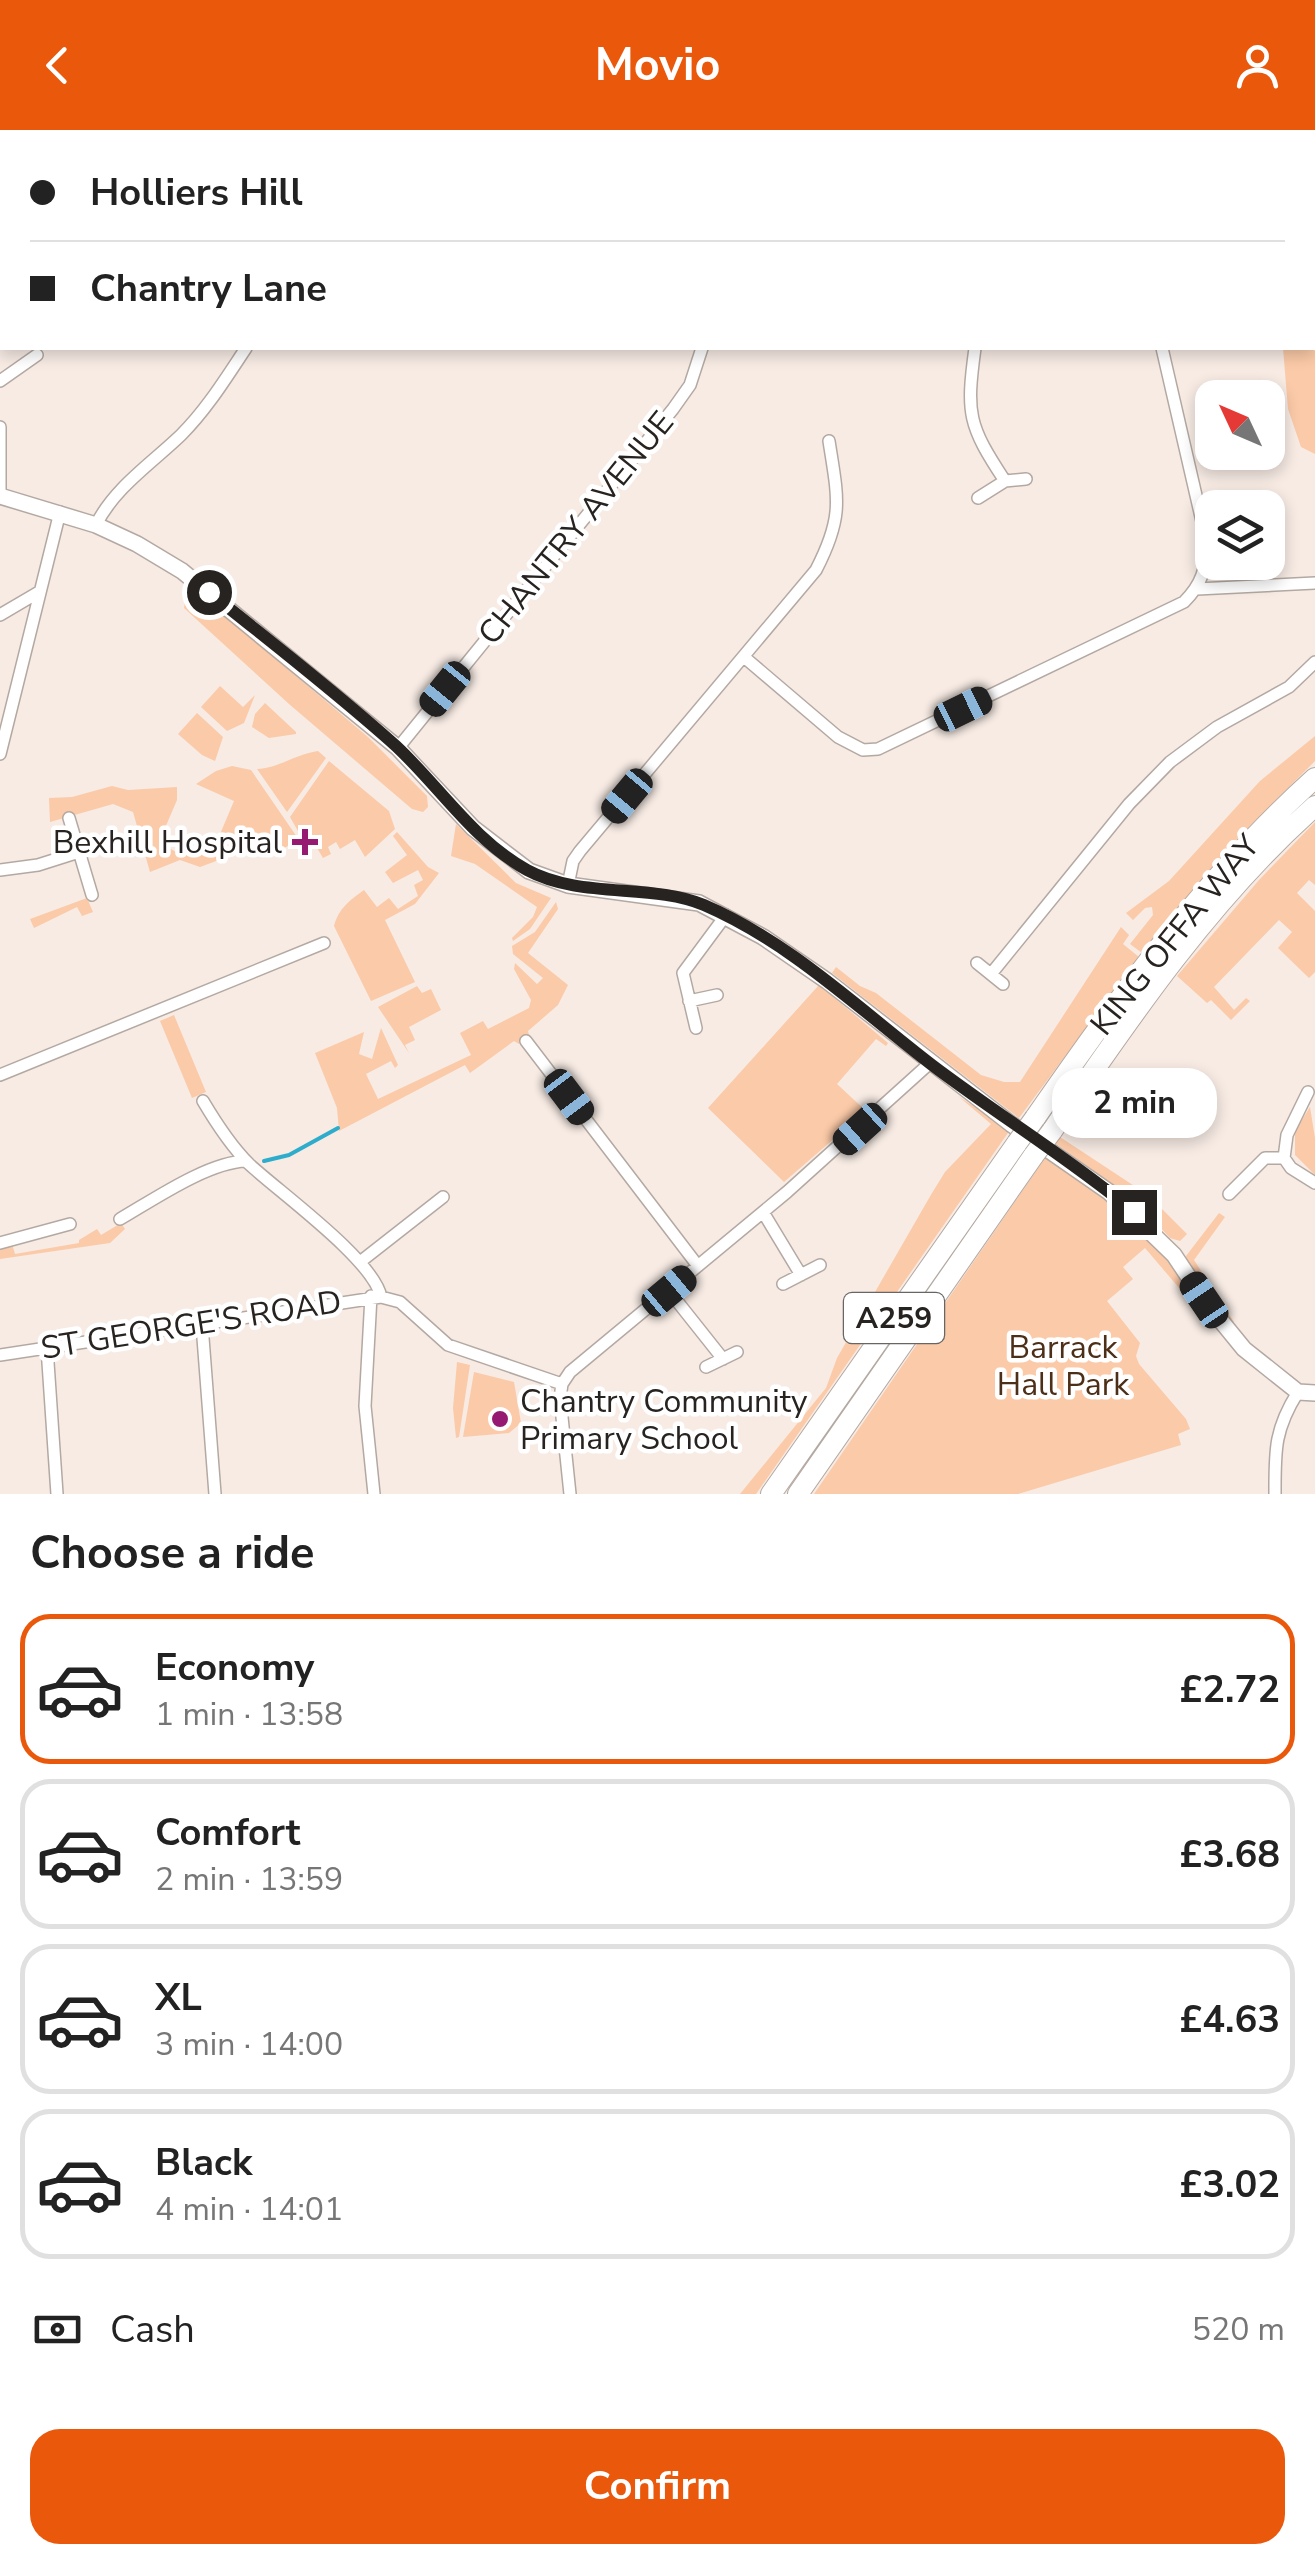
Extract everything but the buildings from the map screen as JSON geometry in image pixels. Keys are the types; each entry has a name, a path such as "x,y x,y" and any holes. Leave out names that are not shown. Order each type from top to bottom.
{"highway":[{"name":"KING OFFA WAY","path":"771,1494 1043,1125 1142,968 1237,855 1315,778"},
{"name":"KING OFFA WAY","path":"1043,1125 1252,869 1315,806"},
{"name":"KING OFFA WAY","path":"798,1494 1026,1149"}],"main road":[{"path":"0,496 96,525 182,571 398,748 448,804 502,854 529,872 568,884 699,903 764,937 1134,1212 1174,1255 1244,1349 1298,1392 1315,1393"}],"street":[{"path":"96,525 105,507 184,433 212,400 245,350"},
{"name":"CHANTRY AVENUE","path":"398,748 673,410 690,385 701,350"},
{"path":"975,350 968,405 971,422 980,444 1005,481"},
{"path":"744,657 850,746 878,749 1184,602 1198,589 1206,569 1207,543 1162,350"},
{"path":"0,380 37,351 52,363"},
{"path":"0,427 0,496"},
{"path":"568,884 573,861 580,851 816,570 834,536 838,510 829,441"},
{"path":"831,456 846,453"},
{"path":"978,498 1005,481 1026,479"},
{"path":"0,754 60,512"},
{"path":"1198,589 1315,582"},
{"path":"0,615 39,592"},
{"path":"991,974 1128,804 1170,762 1217,727 1289,687 1315,662"},
{"path":"69,818 92,895"},
{"path":"0,870 38,865 79,852"},
{"path":"696,1028 683,980 686,966 726,916"},
{"path":"0,1075 324,943"},
{"path":"977,963 1003,984"},
{"path":"689,1001 718,994"},
{"path":"526,1041 698,1266"},
{"path":"570,1494 560,1398 562,1384 570,1372 764,1212 930,1063"},
{"path":"1308,1092 1287,1134 1284,1158 1291,1168 1315,1183"},
{"path":"203,1100 246,1161 360,1262 379,1286 365,1406 374,1494"},
{"path":"1228,1194 1265,1158 1284,1158"},
{"path":"120,1219 205,1173 234,1161 246,1161"},
{"path":"360,1262 444,1197"},
{"path":"764,1212 801,1275"},
{"path":"0,1242 70,1224"},
{"path":"783,1284 820,1265"},
{"path":"669,1291 724,1358"},
{"path":"376,1296 400,1302 448,1345 562,1384"},
{"name":"ST GEORGE'S ROAD","path":"0,1355 376,1296"},
{"path":"202,1325 215,1494"},
{"path":"47,1348 57,1494"},
{"path":"706,1367 736,1352"},
{"path":"1274,1494 1276,1438 1284,1414 1298,1392"}],"green space":[{"path":"1283,350 1314,350 1315,454 1301,447 1288,409"},
{"path":"196,591 368,737 427,796 428,807 423,812 412,809 184,608 186,594"},
{"path":"220,686 243,707 255,695 244,723 227,731 201,707"},
{"path":"265,703 296,734 269,738 252,727 255,714"},
{"path":"197,713 223,737 215,761 178,734"},
{"path":"1315,736 1315,761 1228,848 1142,953 1130,944 1153,915 1152,907 1145,908 1133,920 1126,913 1169,881 1260,781"},
{"path":"318,751 326,758 287,812 257,769"},
{"path":"329,761 389,811 395,829 365,857 355,840 340,849 336,842 328,847 331,854 323,858 314,843 311,845 306,836 302,838 290,817"},
{"path":"232,766 251,770 299,840 275,853 270,845 260,849 257,846 200,867 180,860 150,872 133,812 113,804 50,822 49,798 72,797 112,786 128,790 177,787 177,800 159,842 181,855 215,846 234,801 196,784"},
{"path":"1315,822 1315,885 1309,880 1297,893 1315,911 1315,972 1309,978 1278,948 1292,932 1279,920 1214,987 1234,1010 1246,998 1250,1001 1231,1020 1177,976"},
{"path":"456,824 516,883 551,898 530,929 513,941 537,907 475,864 451,856"},
{"path":"397,832 428,867 439,873 415,904 385,920 415,982 371,1001 334,926 345,905 364,890 377,907 389,898 398,909 418,896 414,885 423,880 418,870 393,883 385,872 407,855 393,836"},
{"path":"87,898 93,912 82,916 77,907 34,928 30,919"},
{"path":"556,902 558,909 528,953 568,985 558,1005 519,1044 514,1041 470,1073 465,1065 339,1131 337,1108 315,1053 364,1032 359,1054 372,1059 381,1028 398,1065 395,1068 391,1061 366,1074 378,1099 471,1055 460,1033 483,1021 488,1029 529,1008 531,1000 514,969 515,963 537,984 543,978 513,954 512,946 535,932"},
{"path":"1121,927 1129,935 1123,944 1139,957 1019,1118 832,973 836,967 876,993 981,1075 1020,1082"},
{"path":"819,985 888,1043 886,1046 876,1039 837,1084 866,1111 784,1182 708,1108"},
{"path":"417,986 422,993 431,989 441,1010 409,1027 415,1040 405,1045 409,1053 378,1007"},
{"path":"174,1015 206,1092 192,1098 160,1021"},
{"path":"958,1096 1010,1130 756,1494 740,1494 826,1388 837,1358 945,1172 991,1124"},
{"path":"1310,1107 1315,1175 1295,1155 1295,1131"},
{"path":"1060,1137 1148,1195 1187,1234 1180,1241 1170,1238 1138,1203 1055,1143"},
{"name":"Barrack Hall Park","path":"1047,1155 1106,1196 1165,1254 1199,1307 1145,1248 1123,1267 1133,1279 1107,1301 1140,1343 1136,1356 1139,1364 1186,1419 1190,1429 1178,1434 1181,1445 1018,1494 814,1494"},
{"path":"1219,1213 1225,1217 1194,1260 1234,1322 1230,1324 1188,1265 1186,1256"},
{"path":"121,1223 125,1229 110,1243 0,1259 0,1249 12,1244 15,1254 79,1243 97,1229 101,1235"},
{"path":"457,1362 470,1365 456,1438 453,1408"},
{"path":"474,1372 514,1382 521,1423 509,1433 463,1437"}],"waterway":[{"path":"264,1161 289,1155 338,1128"}],"place":[{"name":"Bexhill Hospital","path":"305,842"},
{"name":"Chantry Community Primary School","path":"500,1419"}],"route":[{"path":"209,592 398,748 448,804 502,854 529,872 568,884 699,903 755,932 1134,1212"}]}
